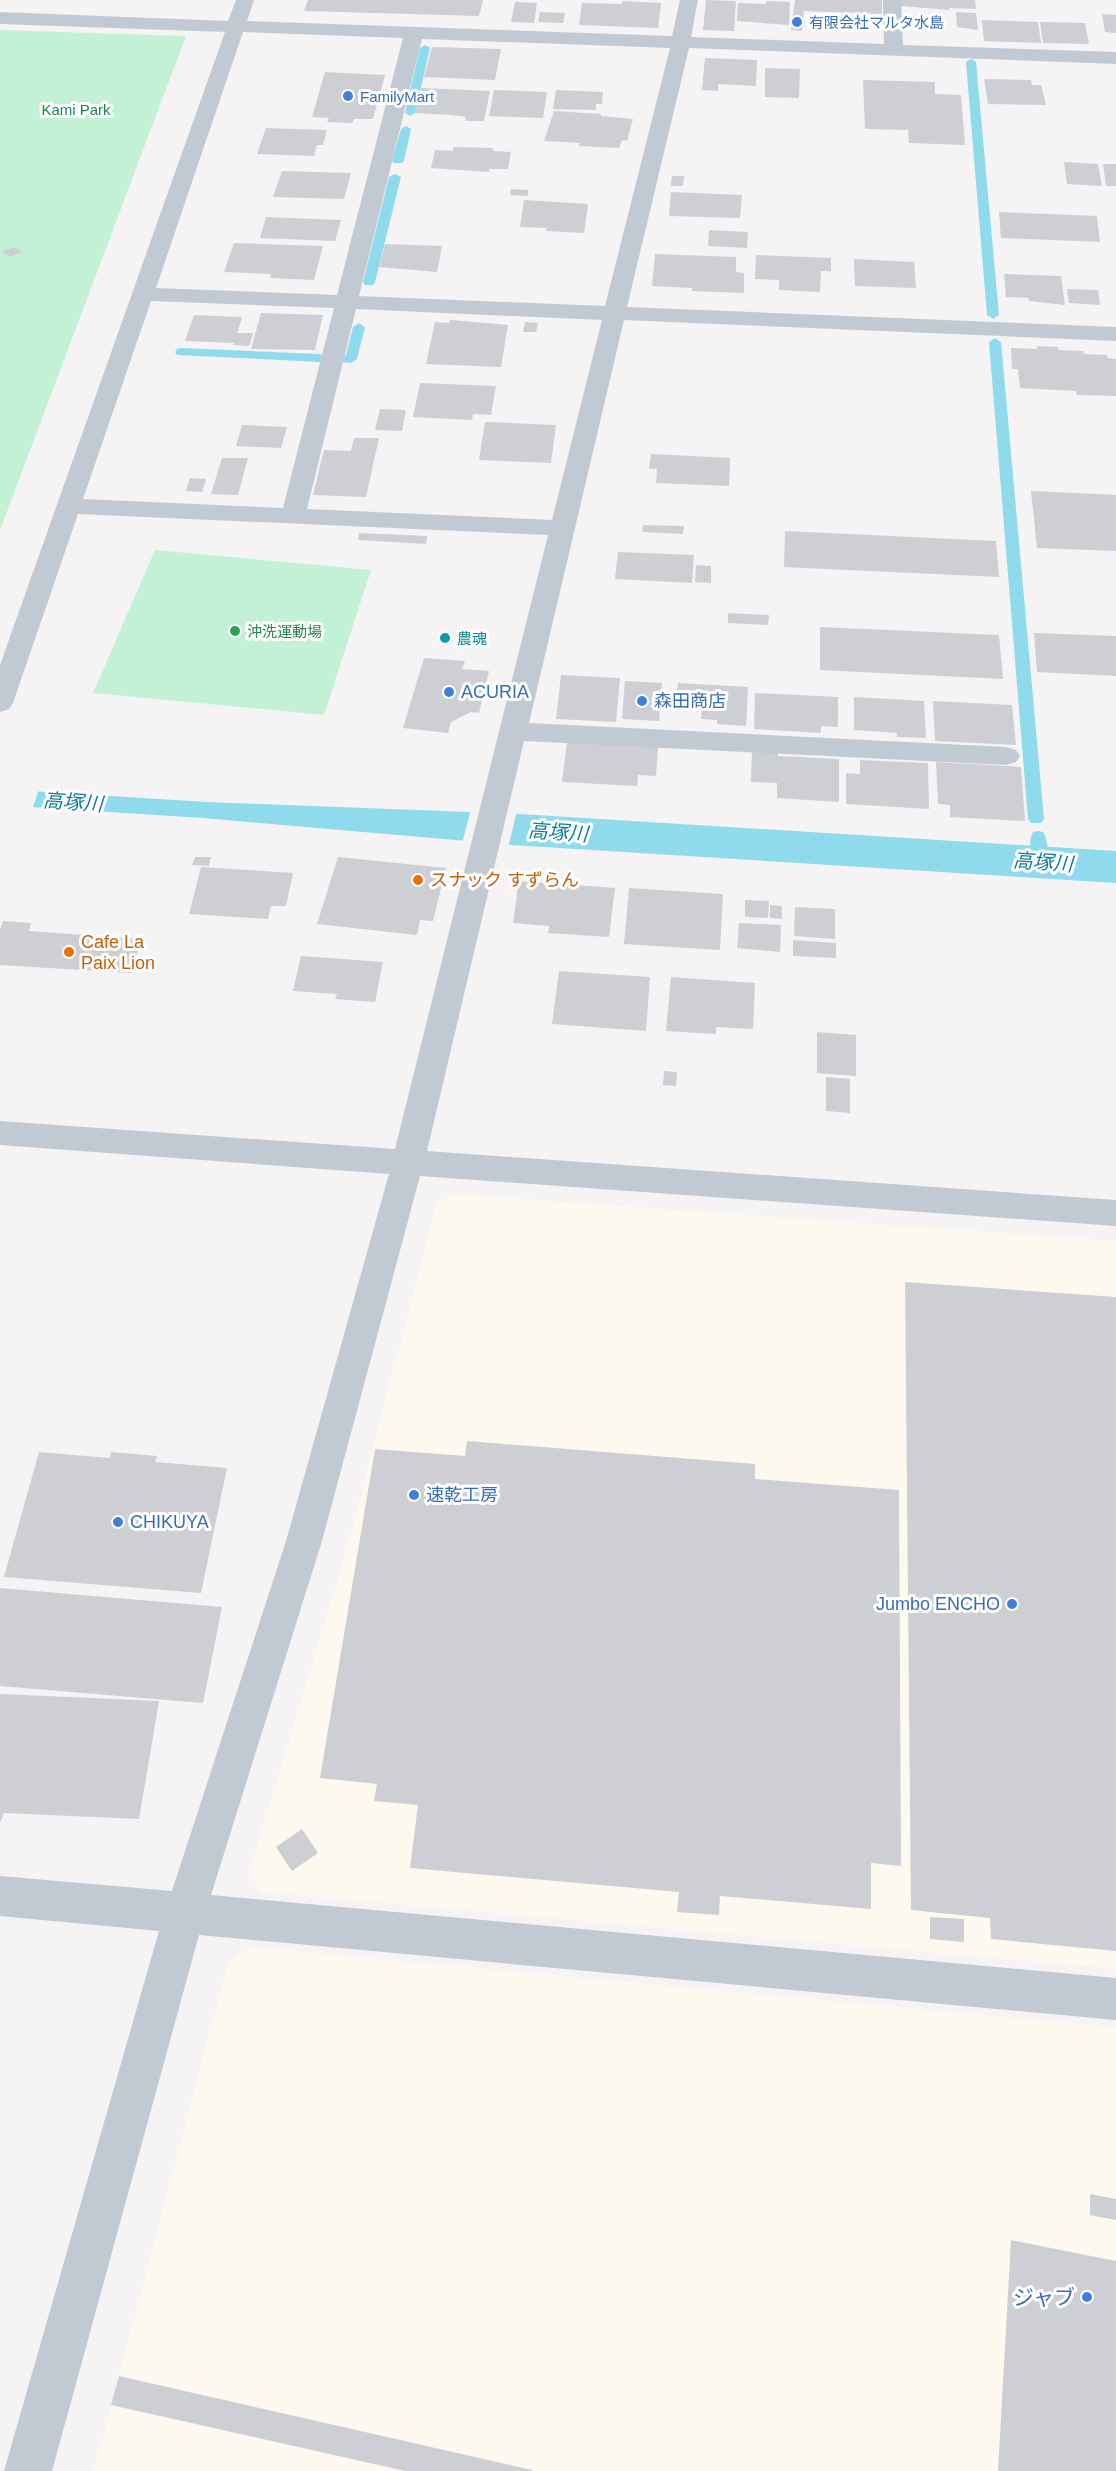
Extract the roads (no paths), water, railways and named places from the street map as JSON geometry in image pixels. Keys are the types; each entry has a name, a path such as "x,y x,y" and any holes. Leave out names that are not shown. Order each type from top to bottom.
{"street":[{"path":"69,20 79,0"},
{"path":"0,703 245,0"},
{"path":"28,2471 185,1913 304,1541 408,1162 689,0"},
{"path":"892,0 894,50"},
{"path":"0,18 1116,58"},
{"path":"293,516 414,33"},
{"path":"143,294 1116,334"},
{"path":"69,506 562,528"},
{"path":"513,731 1006,756"},
{"path":"0,1133 1116,1213"},
{"path":"0,1896 1116,1999"}],"water":[{"name":"高塚川","path":"0,789 207,802 520,814 1116,851 1116,883 512,845 203,818 0,805"}],"waterway":[{"path":"410,113 425,48"},
{"path":"971,62 993,315"},
{"path":"398,161 406,129"},
{"path":"369,282 395,177"},
{"path":"345,359 351,359 359,327"},
{"path":"995,342 1036,819"},
{"path":"181,352 320,358"},
{"name":"高塚川","path":"1038,836 1040,862"}],"place":[{"name":"有限会社マルタ水島","path":"797,22"},
{"name":"FamilyMart","path":"348,96"},
{"name":"沖洗運動場","path":"235,631"},
{"name":"農魂","path":"445,638"},
{"name":"ACURIA","path":"449,692"},
{"name":"森田商店","path":"642,701"},
{"name":"スナック すずらん","path":"418,880"},
{"name":"Cafe La Paix Lion","path":"69,952"},
{"name":"速乾工房","path":"414,1495"},
{"name":"CHIKUYA","path":"118,1522"},
{"name":"Jumbo ENCHO","path":"1012,1604"},
{"name":"ジャブ","path":"1087,2297"}],"park label":[{"name":"Kami Park","path":"76,109"}]}
